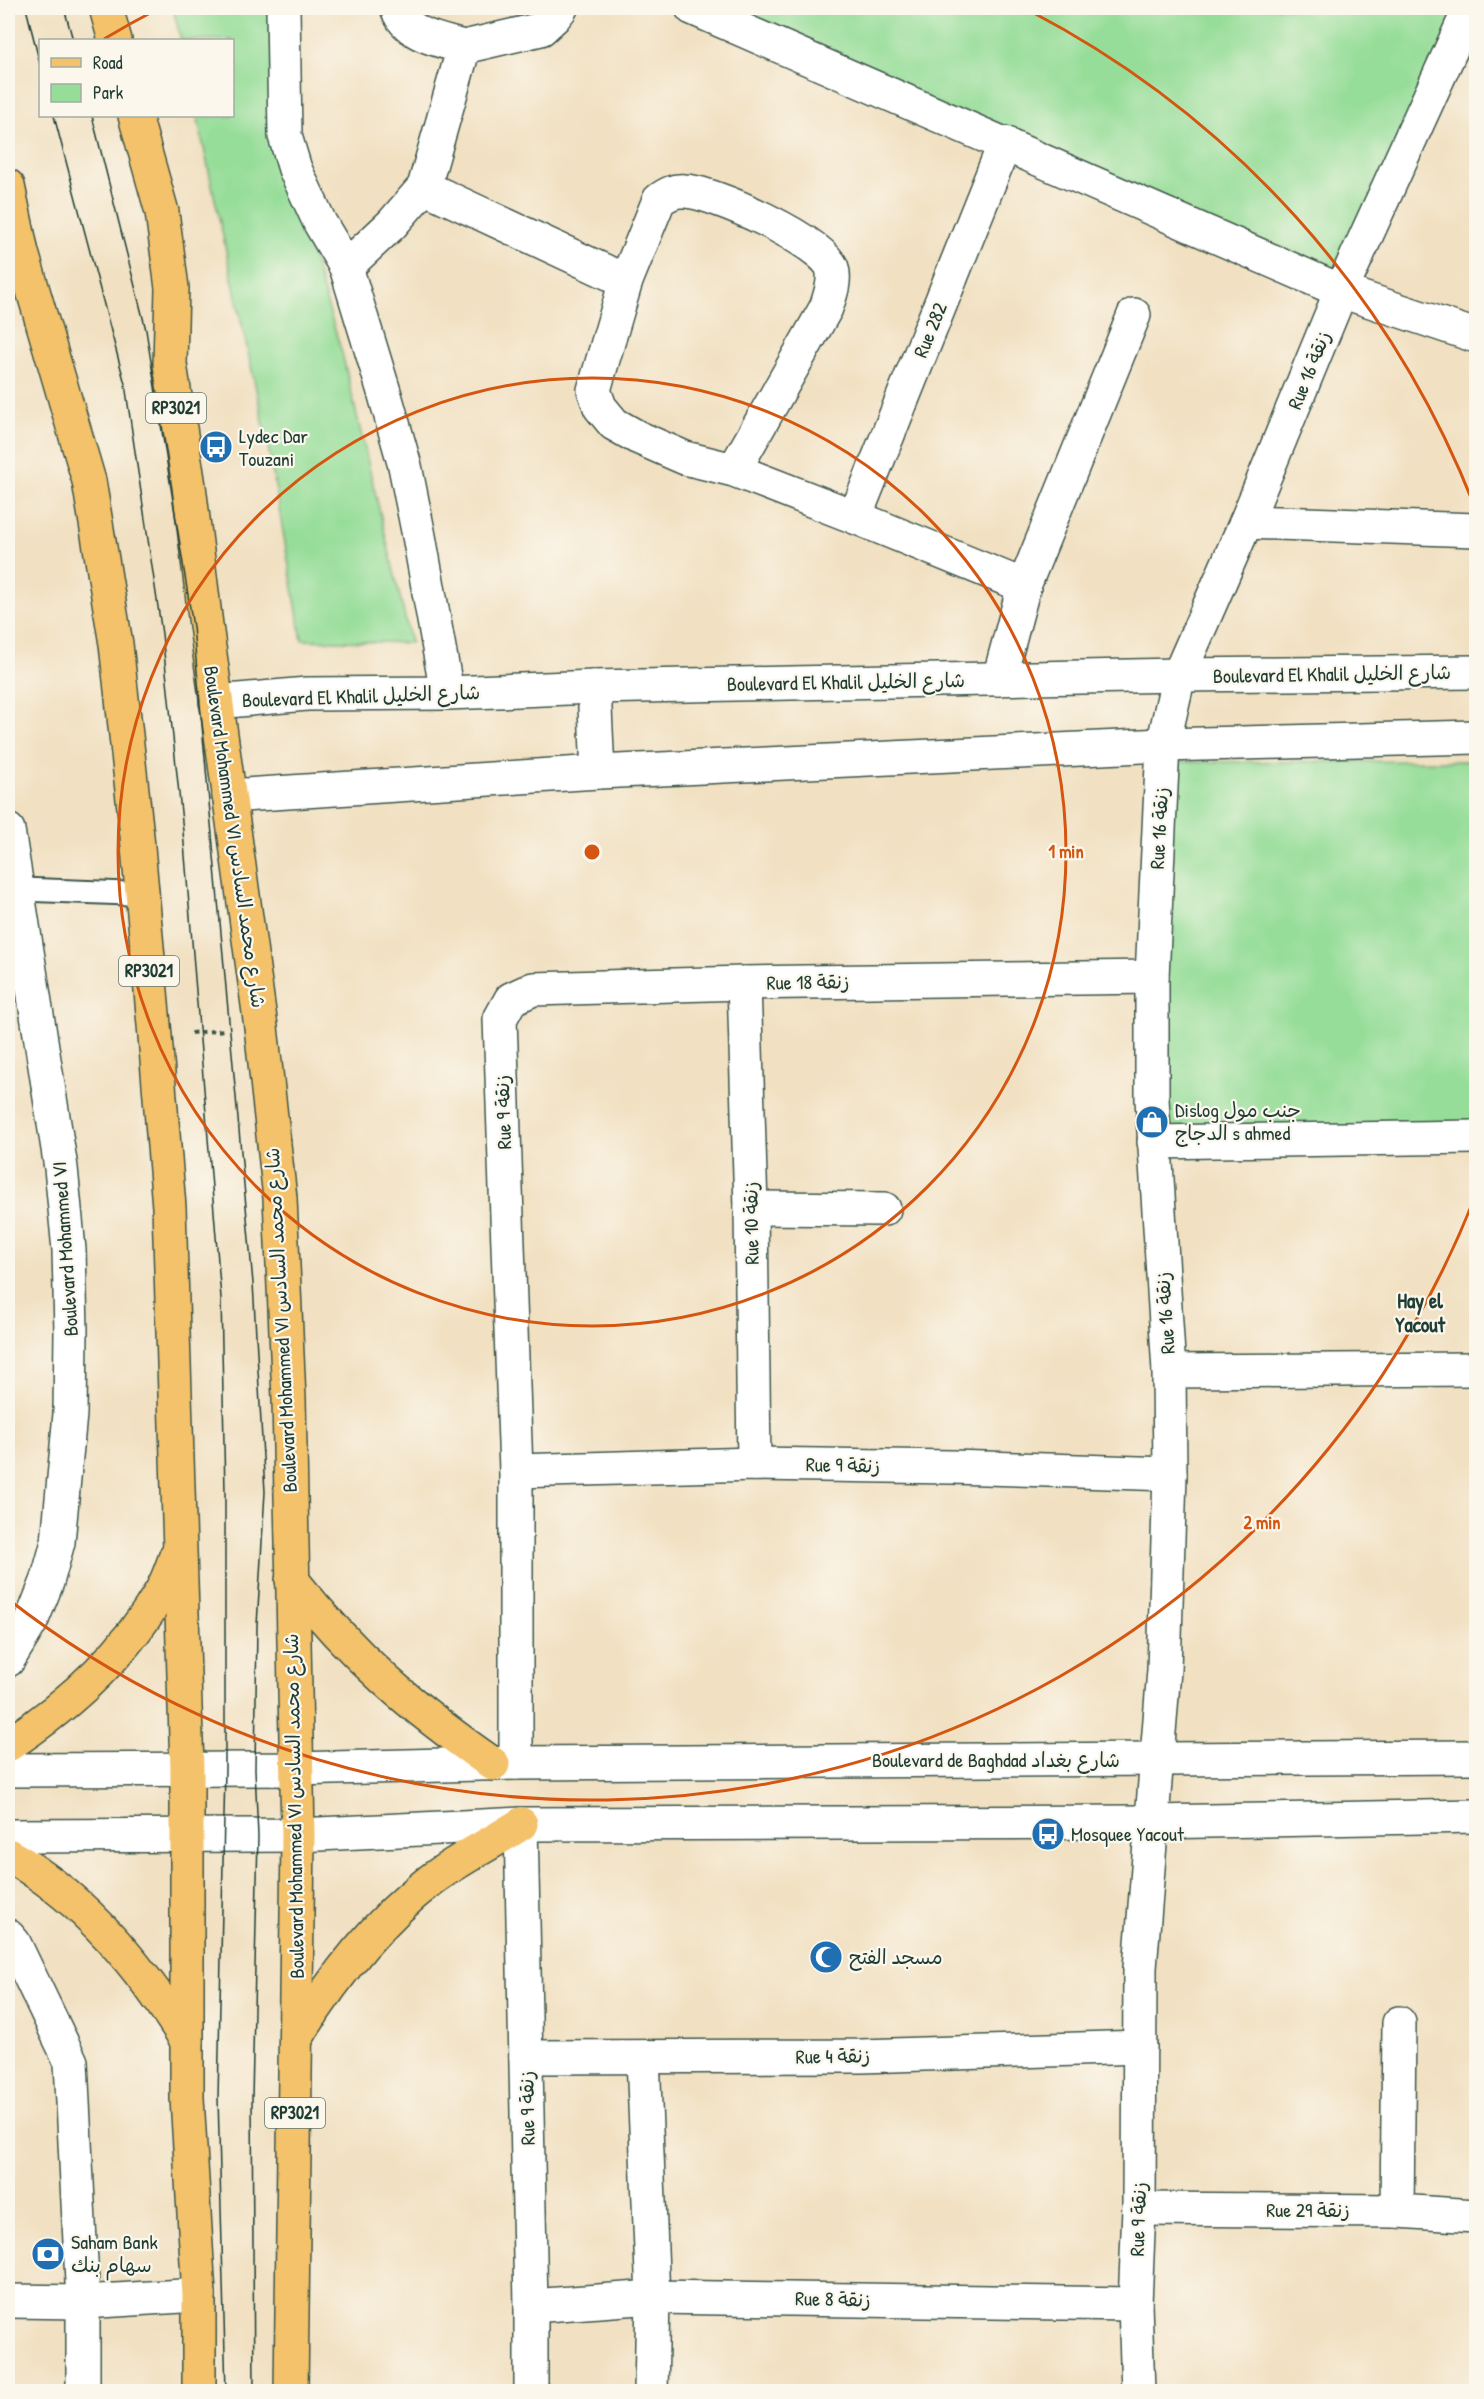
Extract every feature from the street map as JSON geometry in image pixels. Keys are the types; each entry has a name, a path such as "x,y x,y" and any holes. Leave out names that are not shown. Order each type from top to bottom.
{"main road":[{"path":"106,8 115,39"},
{"name":"Boulevard Mohammed VI شارع محمد السادس","path":"135,117 162,212 172,288 170,364 189,486 261,1027 280,1198 289,1400 298,1835 291,2391"},
{"name":"RP3021","path":"8,186 22,253 89,481 116,644 155,1036 169,1207 187,1769 185,1837 187,2098 199,2295 199,2391"},
{"path":"8,1745 40,1724 109,1662 138,1626 163,1588 179,1548"},
{"path":"292,1580 325,1622 405,1699 504,1763"},
{"path":"296,2039 323,1994 356,1952 392,1914 432,1880 521,1824"},
{"path":"8,1855 57,1889 95,1922 130,1958 187,2041"}],"street":[{"path":"283,8 285,136 292,162 320,223 345,267 385,395 405,466 447,693"},
{"path":"397,8 409,25 420,34 464,47 541,29 561,8"},
{"path":"692,8 1341,291 1476,336"},
{"name":"Rue 16 زنقة","path":"1157,1759 1164,1670 1170,1474 1169,1371 1154,1142 1152,977 1162,745 1179,675 1246,522 1341,291 1470,8"},
{"path":"345,267 392,224 424,187 464,47"},
{"name":"Rue 282","path":"855,517 1005,143"},
{"path":"424,187 626,281"},
{"path":"734,470 826,308 834,281 832,267 819,252 797,235 709,195 678,191 668,194 659,201 626,281 594,390 600,407 614,424 685,458 734,470 1024,586"},
{"path":"999,679 1024,586 1134,315"},
{"path":"1246,522 1476,530"},
{"name":"Boulevard El Khalil شارع الخليل","path":"216,702 307,694 447,693 594,687 1179,675 1476,672"},
{"path":"594,687 598,772"},
{"path":"229,796 598,772 1162,745 1476,737"},
{"name":"Boulevard Mohammed VI","path":"8,830 13,889 61,1168 69,1250 71,1355 70,1414 58,1542 47,1582 31,1622 8,1660"},
{"name":"Rue 18 زنقة","path":"500,1041 500,1019 505,1006 511,999 533,990 744,983 1152,977"},
{"name":"Rue 10 زنقة","path":"744,983 751,1209 754,1464"},
{"name":"Rue 9 زنقة","path":"500,1041 516,1471 504,1763"},
{"path":"1154,1142 1476,1137"},
{"path":"751,1209 884,1209"},
{"path":"1169,1371 1476,1369"},
{"name":"Rue 9 زنقة","path":"516,1471 754,1464 1170,1474"},
{"name":"Boulevard de Baghdad شارع بغداد","path":"8,1770 296,1768 504,1763 1476,1757"},
{"name":"Rue 9 زنقة","path":"1138,2391 1135,2304 1139,2209 1140,1968 1157,1759"},
{"path":"8,1836 298,1835 521,1824 1152,1822 1476,1816"},
{"name":"Rue 9 زنقة","path":"521,1824 531,2391"},
{"path":"8,1936 14,1943 71,2061 83,2302 83,2391"},
{"path":"1398,2211 1399,2023"},
{"name":"Rue 4 زنقة","path":"526,2057 861,2056 1140,2047"},
{"path":"643,2057 653,2297 651,2391"},
{"name":"Rue 29 زنقة","path":"1139,2209 1398,2211 1476,2216"},
{"path":"8,2301 83,2302 199,2295"},
{"name":"Rue 8 زنقة","path":"531,2306 653,2297 1135,2304"}],"lane":[{"path":"13,889 141,894"}],"path":[{"path":"155,1036 261,1027"}],"green space":[{"path":"173,8 278,8 286,168 342,353 411,643 302,640 267,440 197,117 234,117 234,39 181,39"},
{"path":"702,8 1468,8 1340,289"},
{"path":"1476,761 1476,1130 1155,1134 1164,762"}],"tram line":[{"path":"26,8 39,60"},
{"path":"64,8 73,39"},
{"path":"54,117 125,384 162,634 183,831 221,1298 225,1493 225,1769 218,2098 226,2392"},
{"path":"92,117 146,330 193,627 253,1283 265,1492 257,1625 255,1769 258,1836 252,2098 254,2392"}],"place":[{"name":"Lydec Dar Touzani","path":"216,447"},
{"name":"Dislog جنب مول الدجاج s ahmed","path":"1152,1122"},
{"name":"Mosquee Yacout","path":"1048,1834"},
{"name":"مسجد الفتح","path":"826,1957"},
{"name":"Saham Bank سهام بنك","path":"48,2254"}],"district":[{"name":"Hay el Yacout","path":"1420,1313"}]}
